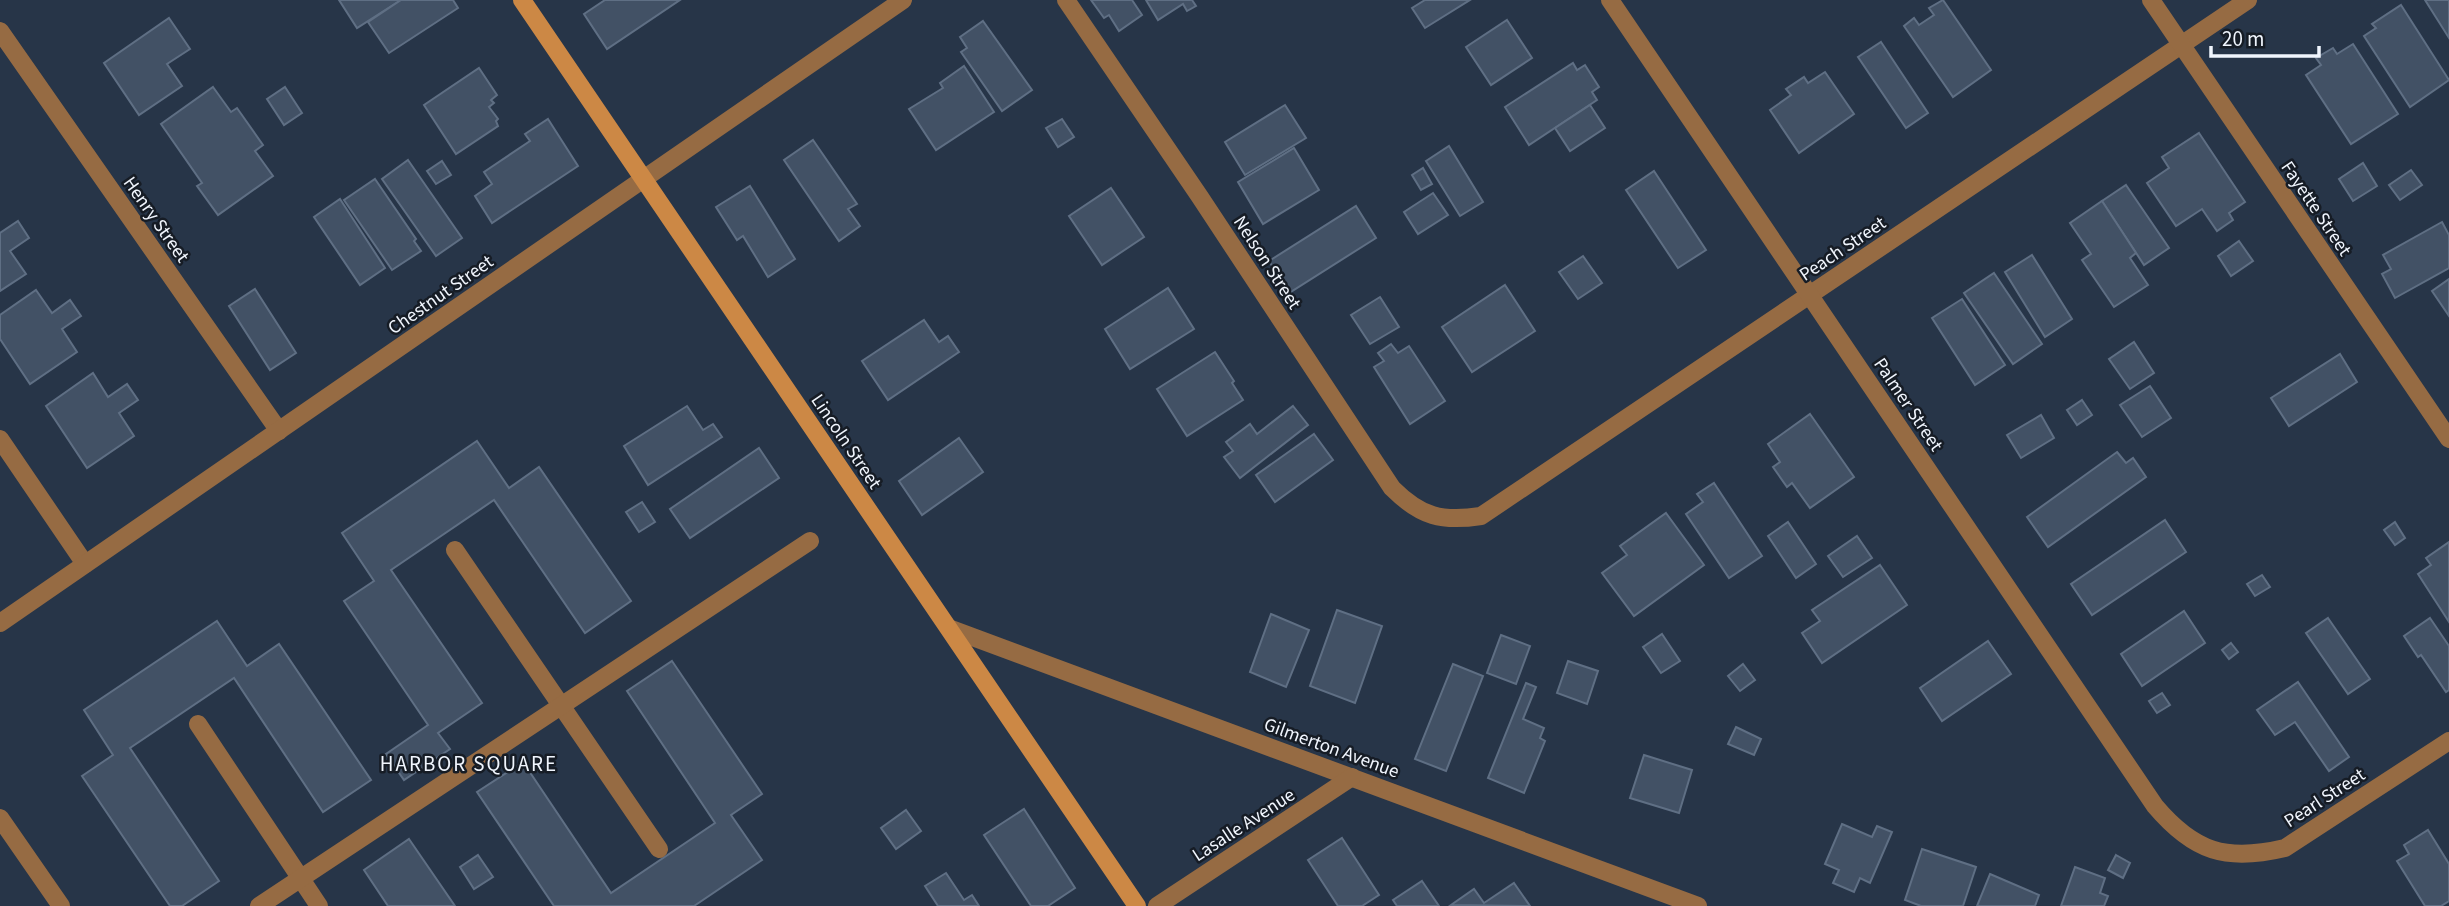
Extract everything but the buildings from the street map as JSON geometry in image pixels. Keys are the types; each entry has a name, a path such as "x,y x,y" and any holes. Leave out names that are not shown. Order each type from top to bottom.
{"street":[{"name":"Lincoln Street","path":"522,0 1137,906"},
{"name":"Chestnut Street","path":"0,623 903,0"},
{"name":"Nelson Street","path":"1066,0 1193,186 1392,488 1407,503 1430,515 1455,520"},
{"name":"Palmer Street","path":"1610,0 2155,806 2175,829"},
{"name":"Fayette Street","path":"2151,0 2449,439"},
{"name":"Peach Street","path":"1455,520 1481,516 2248,0"},
{"name":"Henry Street","path":"0,31 279,431"},
{"path":"0,439 85,565"},
{"path":"259,906 810,541"},
{"path":"455,550 660,849"},
{"name":"Gilmerton Avenue","path":"951,629 1698,906"},
{"path":"198,724 319,906"},
{"name":"Pearl Street","path":"2175,829 2201,846 2230,854 2255,855 2285,848 2449,741"},
{"name":"Lasalle Avenue","path":"1157,906 1352,777"},
{"path":"0,818 61,906"}],"district":[{"name":"HARBOR SQUARE","path":"469,764"}]}
